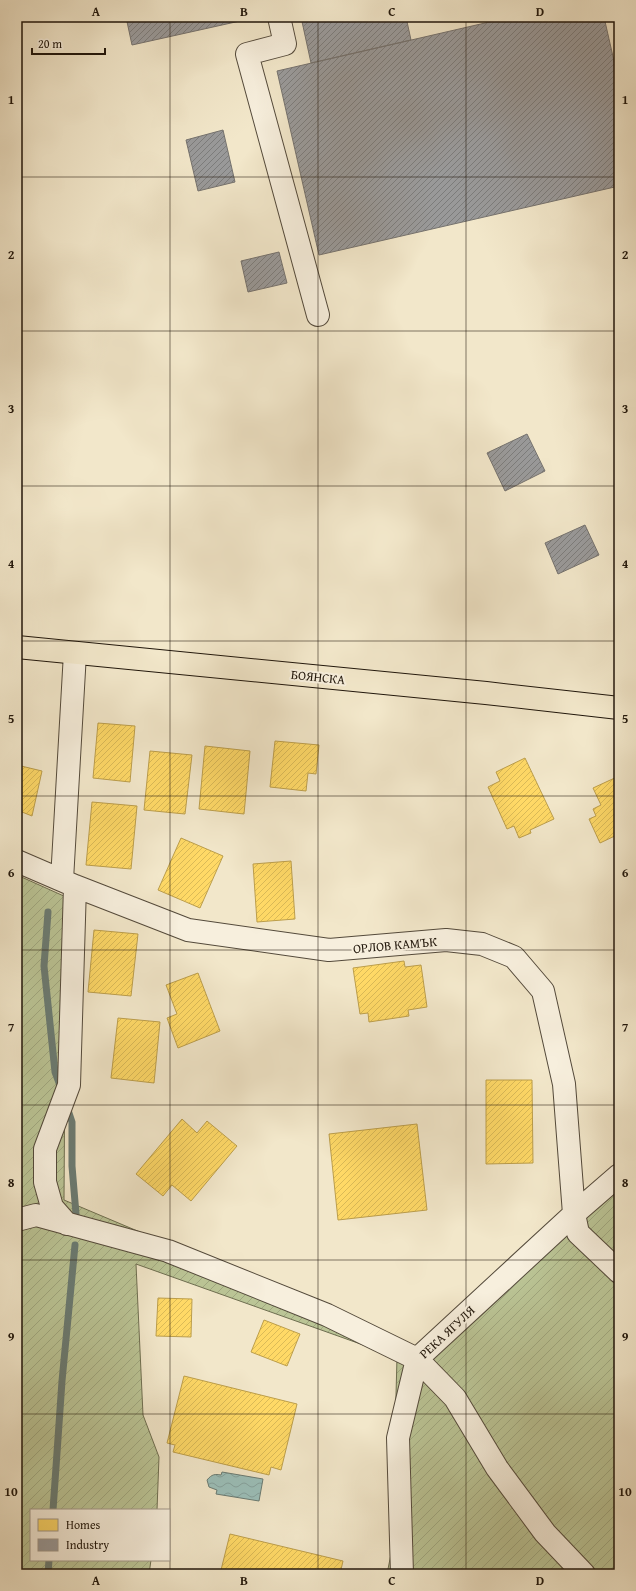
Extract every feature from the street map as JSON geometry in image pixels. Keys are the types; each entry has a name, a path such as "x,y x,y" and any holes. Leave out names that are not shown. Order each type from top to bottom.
{"main road":[{"name":"БОЯНСКА","path":"17,648 619,708"}],"street":[{"path":"279,17 286,44 247,54 318,315"},
{"path":"67,1224 52,1207 45,1182 45,1150 69,1085 68,883 75,653"},
{"name":"ОРЛОВ КАМЪК","path":"17,861 68,883 188,930 328,950 446,940 482,944 514,957 543,991 563,1076 574,1214 578,1233 619,1272"},
{"name":"РЕКА ЯГУЛЯ","path":"402,1574 398,1438 417,1359 574,1214 619,1176"},
{"path":"26,1218 67,1224 168,1251 327,1315 417,1359 456,1398 497,1468 545,1533 584,1574"}],"green space":[{"path":"17,875 66,897 64,1200 429,1354 619,1189 619,1574 387,1574 392,1549 397,1357 136,1264 143,1415 159,1457 157,1509 30,1509 30,1561 151,1561 149,1574 17,1574"}],"water":[{"path":"222,1472 263,1479 259,1501 216,1494 217,1490 209,1487 207,1480 214,1475 221,1475"}],"building: Homes":[{"path":"98,723 135,726 130,782 93,778"},
{"path":"275,741 319,745 316,774 308,773 306,791 270,787"},
{"path":"205,746 250,751 244,814 199,809"},
{"path":"150,751 192,755 185,814 144,810"},
{"path":"525,758 554,819 530,830 531,833 519,838 514,826 507,829 488,787 500,781 496,772"},
{"path":"17,765 42,771 32,816 17,810"},
{"path":"619,776 619,834 600,843 589,819 596,816 593,809 601,805 593,788"},
{"path":"92,802 137,806 131,869 86,865"},
{"path":"181,838 223,856 200,908 158,890"},
{"path":"291,861 295,919 257,922 253,864"},
{"path":"94,930 138,934 131,996 88,992"},
{"path":"404,961 405,967 421,965 427,1007 408,1010 409,1016 369,1022 368,1013 360,1014 353,968"},
{"path":"198,973 220,1031 178,1048 167,1018 177,1014 166,985"},
{"path":"118,1018 160,1022 154,1083 111,1078"},
{"path":"486,1080 532,1080 533,1163 486,1164"},
{"path":"182,1119 197,1133 207,1121 237,1146 191,1201 172,1185 163,1196 136,1174"},
{"path":"417,1124 427,1210 338,1220 329,1134"},
{"path":"158,1298 192,1299 191,1337 156,1336"},
{"path":"264,1320 300,1334 287,1366 251,1352"},
{"path":"184,1376 297,1404 281,1470 271,1467 269,1475 173,1452 175,1445 167,1443"},
{"path":"230,1534 343,1561 340,1574 220,1574"}],"building: Industry":[{"path":"126,17 248,17 249,19 132,45"},
{"path":"301,17 406,17 411,40 311,63"},
{"path":"511,17 604,17 619,83 619,186 319,255 277,71"},
{"path":"223,130 235,182 198,191 186,140"},
{"path":"279,252 287,283 248,292 241,261"},
{"path":"527,434 545,471 505,491 487,453"},
{"path":"585,525 599,555 558,574 545,543"}],"waterway":[{"path":"48,912 44,966 55,1072 61,1088"},
{"path":"67,1107 72,1122 72,1166 76,1214"},
{"path":"53,1509 62,1381 75,1245"},
{"path":"48,1574 49,1561"}]}
